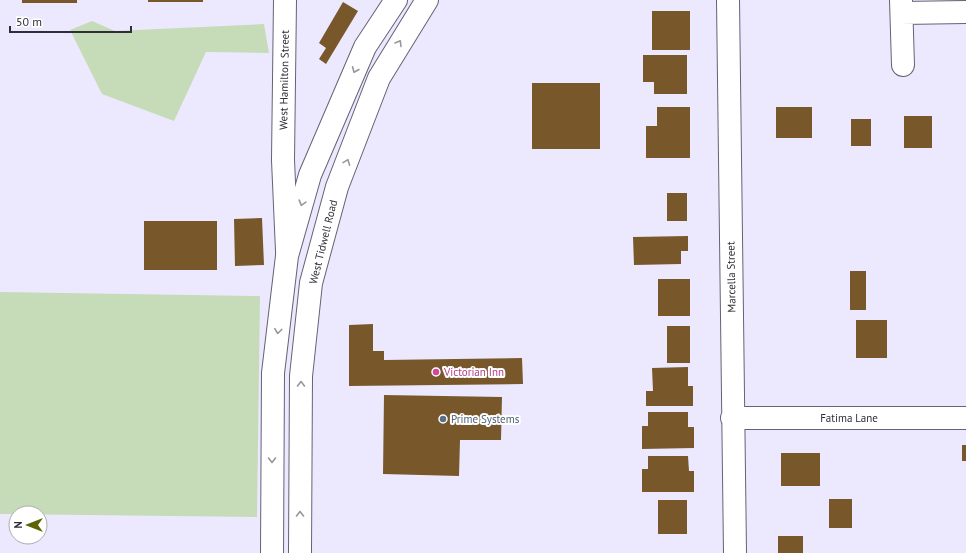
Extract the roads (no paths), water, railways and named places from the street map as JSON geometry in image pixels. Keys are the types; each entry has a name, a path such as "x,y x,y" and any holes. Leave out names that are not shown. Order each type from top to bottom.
{"main road":[{"name":"West Hamilton Street","path":"285,0 283,160 287,256"},
{"path":"272,553 273,373 287,256 310,175 365,47 396,0"},
{"name":"West Tidwell Road","path":"300,553 301,376 311,283 337,187 379,78 427,0"},
{"name":"Marcella Street","path":"728,0 732,418 735,553"},
{"path":"903,65 901,7 966,12"},
{"path":"283,160 310,175 337,187"},
{"name":"Fatima Lane","path":"732,418 966,418"},
{"path":"272,428 301,427"}],"place":[{"name":"Victorian Inn","path":"436,372"},
{"name":"Prime Systems","path":"443,419"}]}
